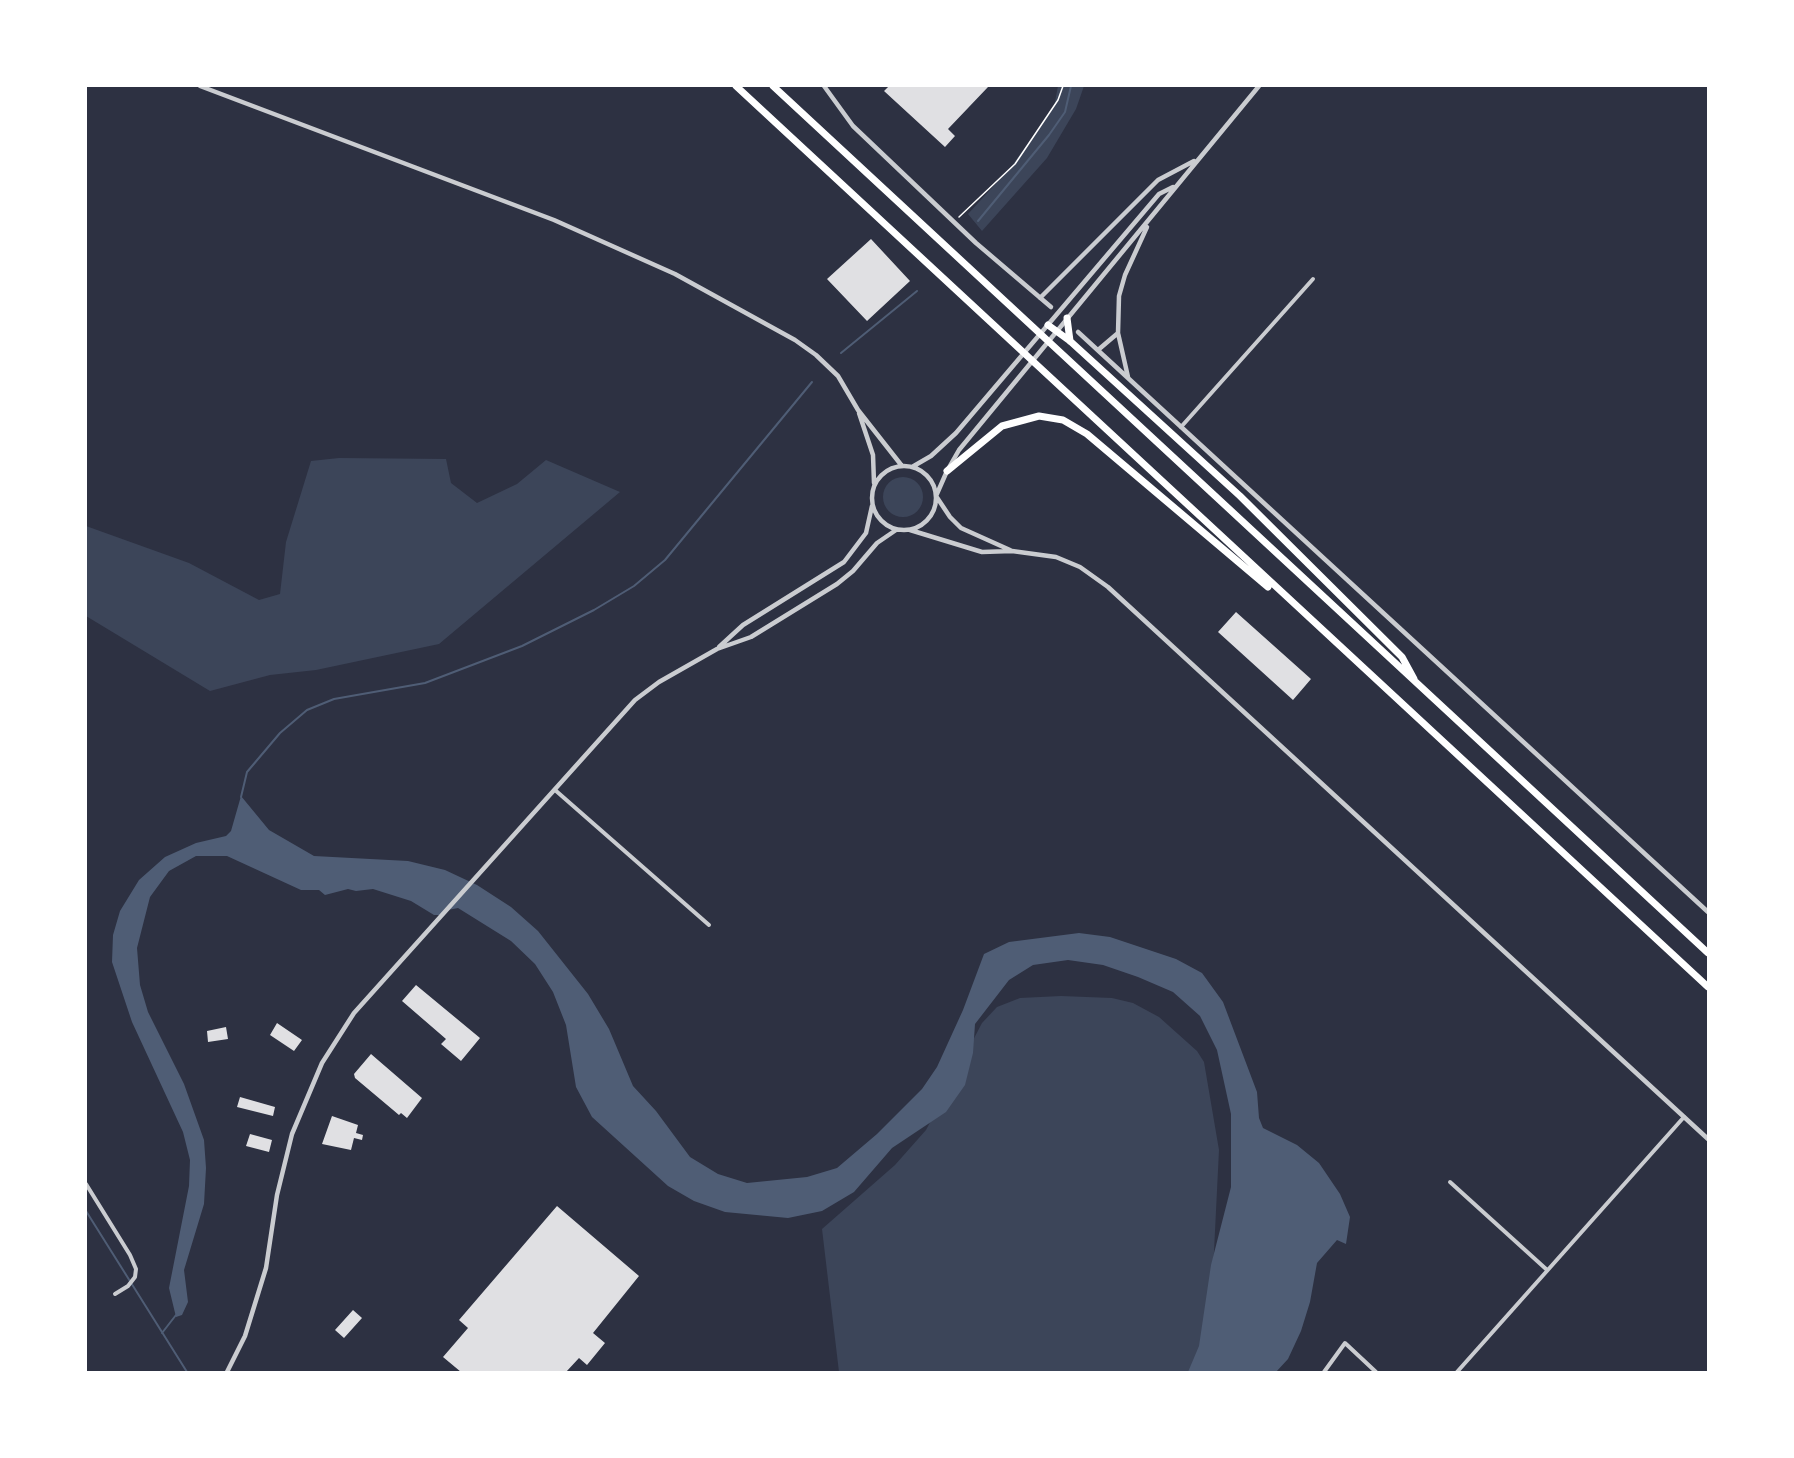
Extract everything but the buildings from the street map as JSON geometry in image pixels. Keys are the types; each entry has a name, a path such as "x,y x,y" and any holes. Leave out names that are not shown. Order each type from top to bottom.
{"highway":[{"path":"736,86 1708,987"},
{"path":"774,86 1708,953"},
{"path":"1067,318 1070,341"},
{"path":"1048,325 1070,341 1196,454 1402,657 1416,684"},
{"path":"946,471 989,435 1014,421 1039,416 1052,417 1074,425 1323,632"}],"street":[{"path":"200,86 554,220 675,274 795,340 816,355 838,376 858,410 902,465"},
{"path":"824,86 853,126 954,222 1051,307"},
{"path":"910,530 927,521 932,514 946,471 960,450 1078,304 1168,199 1173,187 1259,86"},
{"path":"1040,298 1158,180 1196,160"},
{"path":"912,466 943,446 1159,194 1173,187"},
{"path":"1129,379 1118,333 1119,296 1125,275 1149,222"},
{"path":"1181,427 1313,279"},
{"path":"1078,332 1708,912"},
{"path":"1098,350 1118,333"},
{"path":"717,649 743,625 844,562 867,533 874,484 873,455 864,435 858,410"},
{"path":"874,484 886,471 902,465 912,466 927,476 936,496 950,517 962,528 1012,551"},
{"path":"872,506 880,521 896,530 910,530 975,551 1012,551 1056,557 1080,567 1108,587 1708,1139"},
{"path":"227,1372 245,1336 256,1305 266,1268 284,1164 292,1134 317,1072 354,1013 635,700 659,682 717,649 751,637 837,584 853,571 877,543 896,530"},
{"path":"555,790 710,925"},
{"path":"1457,1372 1546,1269 1684,1117"},
{"path":"1450,1182 1546,1269"},
{"path":"86,1184 130,1255 136,1269 135,1277 128,1286 115,1293"},
{"path":"1324,1372 1345,1343 1376,1372"}],"path":[{"path":"954,222 1016,164 1058,100 1063,86"}],"shaded area":[{"path":"1058,86 1084,86 1076,109 1047,158 982,231 968,214 1011,167 1054,107"},
{"path":"339,458 446,459 451,483 477,503 517,484 546,460 620,492 439,644 316,670 270,675 210,691 86,616 86,526 189,563 259,600 280,594 286,542 311,461"},
{"path":"903,477 911,478 917,483 922,489 922,505 917,511 911,516 903,517 895,516 889,511 884,505 883,497 884,489 889,483 895,478"},
{"path":"241,796 269,830 314,856 408,861 445,870 477,885 511,907 538,931 588,994 609,1029 633,1086 656,1111 690,1157 718,1174 747,1183 807,1177 837,1168 877,1134 922,1089 937,1067 963,1010 984,954 1009,942 1079,933 1110,937 1176,959 1202,973 1223,1002 1257,1092 1259,1118 1263,1128 1297,1145 1319,1163 1340,1194 1350,1217 1346,1244 1337,1240 1317,1263 1310,1302 1301,1331 1288,1359 1276,1372 1188,1372 1199,1346 1211,1265 1231,1187 1231,1114 1217,1050 1200,1016 1173,992 1103,965 1068,960 1033,965 1009,980 975,1024 973,1053 965,1085 946,1112 892,1148 854,1192 822,1211 788,1218 725,1212 694,1201 668,1186 592,1117 576,1087 566,1025 553,992 535,964 511,941 458,908 448,910 441,915 434,915 411,901 373,889 356,891 348,889 325,895 319,890 301,890 227,856 196,856 169,871 150,897 137,948 140,985 148,1012 184,1084 204,1140 206,1168 204,1204 184,1270 188,1302 182,1315 176,1317 169,1288 189,1186 190,1160 183,1132 132,1022 112,962 113,935 120,911 139,880 165,857 196,843 226,836 231,831"},
{"path":"1061,996 1112,998 1133,1003 1159,1017 1197,1051 1204,1062 1219,1150 1211,1312 1196,1372 839,1372 822,1229 895,1165 926,1130 982,1023 997,1007 1020,998"}],"waterway":[{"path":"978,221 1049,135 1065,112 1071,86"},
{"path":"841,353 917,291"},
{"path":"241,797 247,772 280,733 307,710 334,699 425,683 522,646 594,610 634,586 665,560 812,382"},
{"path":"86,1211 187,1372"},
{"path":"162,1333 176,1315"}]}
